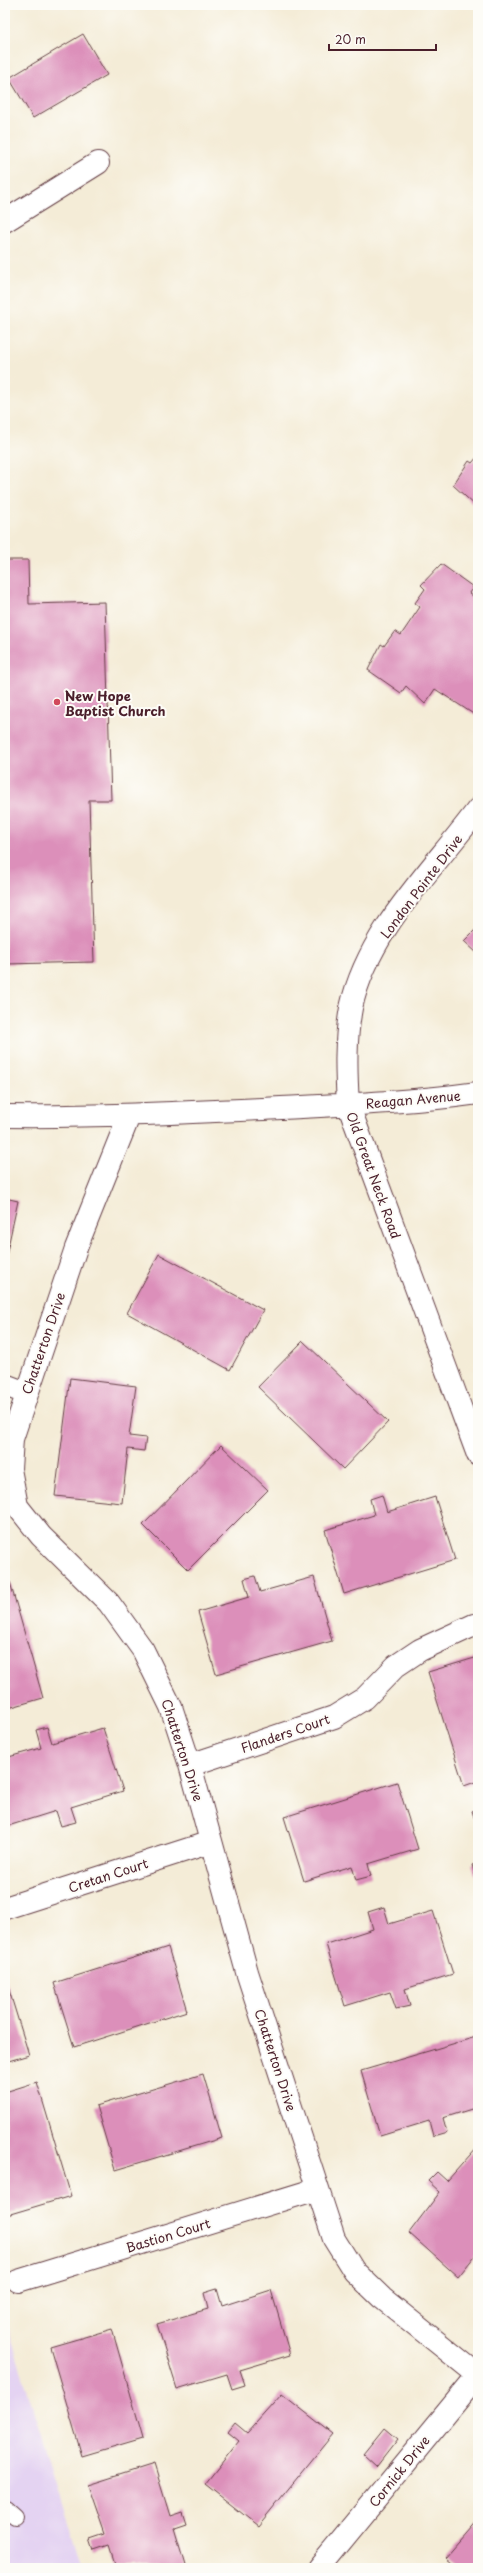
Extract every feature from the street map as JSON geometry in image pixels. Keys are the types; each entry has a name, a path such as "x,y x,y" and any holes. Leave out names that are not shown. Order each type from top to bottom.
{"street":[{"path":"5,221 98,163"},
{"name":"London Pointe Drive","path":"348,1104 345,1060 352,1007 366,965 387,928 478,809"},
{"name":"Reagan Avenue","path":"348,1104 437,1098 478,1093"},
{"name":"Old Great Neck Road","path":"5,1116 129,1116 348,1104 478,1456"},
{"name":"Chatterton Drive","path":"129,1116 76,1248 26,1393 12,1439 10,1469 17,1506 41,1536 109,1603 143,1650 170,1707 190,1765 248,1972 334,2239 354,2271 382,2298 478,2375"},
{"path":"5,1385 26,1393"},
{"name":"Flanders Court","path":"190,1765 334,1717 365,1698 396,1666 420,1650 474,1625"},
{"name":"Cretan Court","path":"5,1908 211,1842"},
{"name":"Bastion Court","path":"18,2281 317,2189"},
{"name":"Cornick Drive","path":"319,2568 478,2375"}],"shaded area":[{"path":"5,2318 82,2568 5,2568"}],"building":[{"path":"83,34 107,75 33,118 9,78"},
{"path":"478,456 478,508 453,485 469,461 472,463"},
{"name":"New Hope Baptist Church","path":"5,560 28,560 29,604 105,602 111,800 89,800 94,962 5,964"},
{"path":"441,564 473,587 469,593 478,600 478,717 435,689 425,704 406,686 401,693 368,670 381,644 384,646 395,631 401,635 420,607 415,603 425,589 421,585"},
{"path":"478,927 478,954 464,941"},
{"path":"5,1198 18,1201 6,1256 5,1256"},
{"path":"159,1254 263,1310 230,1370 127,1313"},
{"path":"303,1341 388,1422 343,1469 258,1387"},
{"path":"70,1378 136,1386 129,1436 146,1438 144,1451 128,1449 122,1503 55,1496"},
{"path":"221,1445 268,1490 188,1570 143,1525"},
{"path":"382,1495 387,1512 435,1497 455,1560 344,1594 325,1530 374,1515 370,1499"},
{"path":"255,1576 260,1592 314,1577 332,1641 216,1674 198,1612 249,1597 244,1579"},
{"path":"10,1582 43,1698 5,1709 5,1584"},
{"path":"478,1657 478,1781 464,1786 428,1672"},
{"path":"47,1727 52,1743 103,1728 123,1791 71,1807 76,1822 61,1826 56,1811 8,1826 5,1814 5,1758 41,1748 36,1730"},
{"path":"397,1782 418,1849 368,1864 371,1876 356,1880 352,1866 304,1881 284,1817"},
{"path":"478,1809 478,1829 472,1811"},
{"path":"478,1863 478,1877 476,1877 472,1865"},
{"path":"384,1907 389,1924 433,1911 453,1974 405,1989 410,2006 396,2009 390,1992 345,2006 326,1944 373,1929 368,1912"},
{"path":"168,1947 187,2011 74,2047 54,1983"},
{"path":"5,1977 29,2055 5,2062"},
{"path":"476,2037 478,2045 478,2107 443,2118 447,2132 433,2136 429,2121 380,2136 361,2071"},
{"path":"203,2074 222,2138 115,2170 96,2106"},
{"path":"37,2082 71,2196 7,2215 5,2207 5,2092"},
{"path":"478,2146 478,2252 458,2277 409,2233 440,2192 428,2181 437,2172 447,2181"},
{"path":"217,2289 222,2306 271,2290 290,2355 240,2370 245,2385 232,2389 227,2374 177,2389 157,2324 208,2309 204,2293"},
{"path":"112,2329 143,2438 82,2456 50,2347"},
{"path":"282,2394 333,2434 258,2526 205,2484 239,2441 228,2432 235,2423 247,2433"},
{"path":"385,2428 398,2439 377,2466 364,2454"},
{"path":"154,2464 170,2516 182,2512 186,2524 174,2528 186,2568 116,2568 109,2546 94,2551 90,2539 105,2534 88,2485"},
{"path":"478,2520 478,2568 459,2568 446,2557"}],"place":[{"name":"New Hope Baptist Church","path":"57,702"}]}
